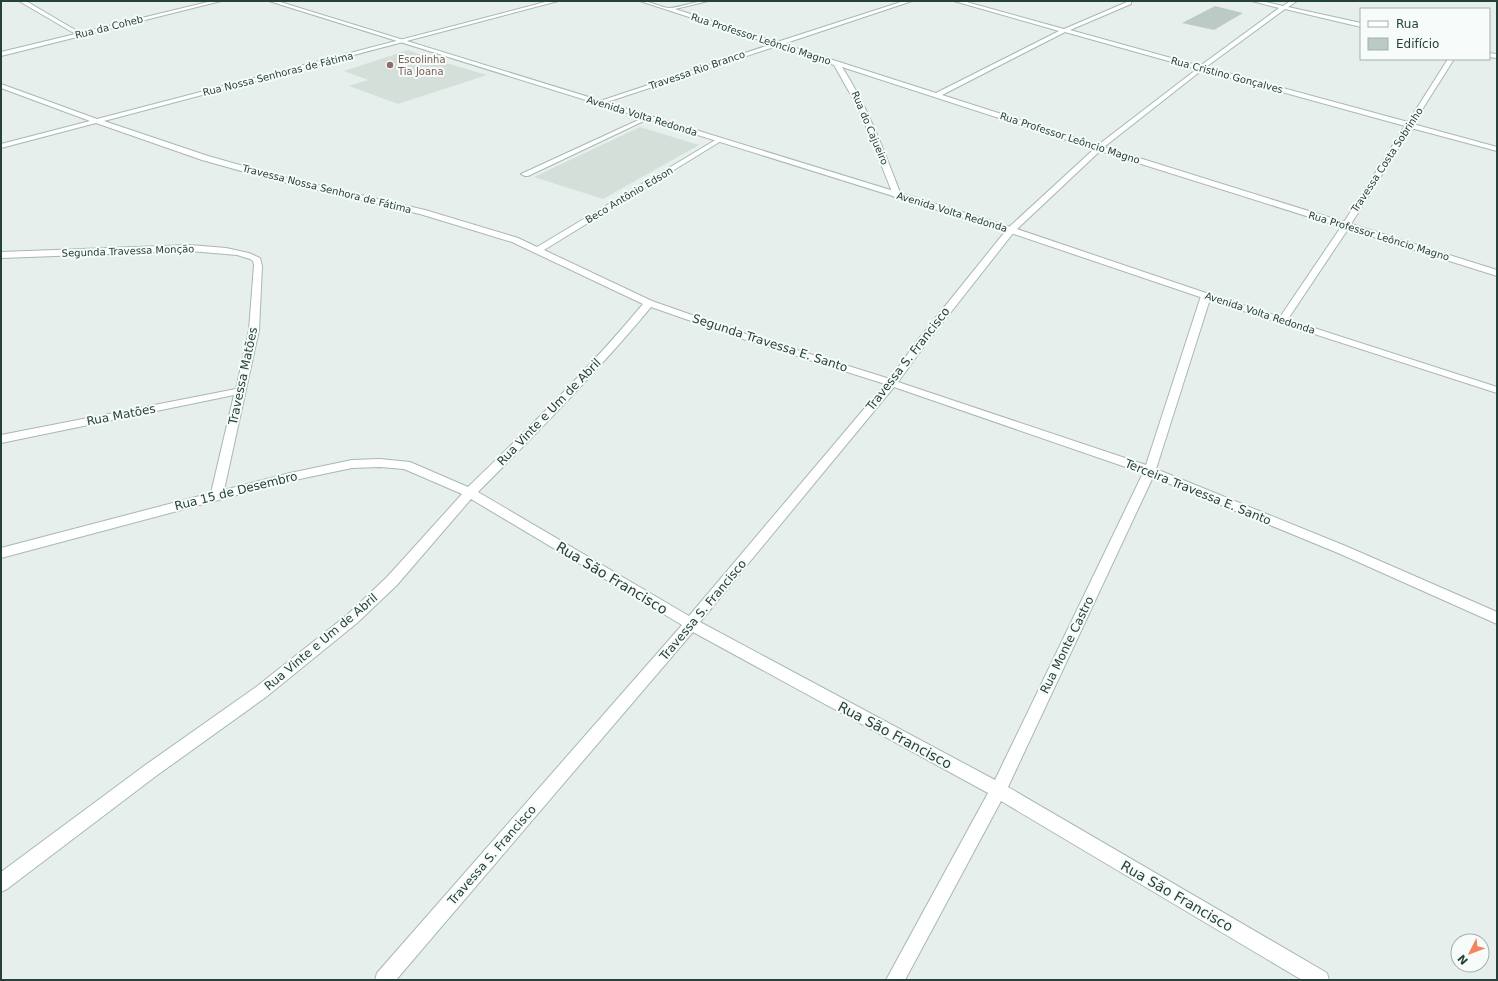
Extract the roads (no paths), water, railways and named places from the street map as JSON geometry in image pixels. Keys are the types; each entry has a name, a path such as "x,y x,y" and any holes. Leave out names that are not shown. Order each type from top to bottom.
{"street":[{"path":"22,1 74,31"},
{"name":"Rua da Coheb","path":"1,49 202,1"},
{"name":"Rua da Coheb","path":"1,54 218,1"},
{"name":"Avenida Volta Redonda","path":"272,1 1011,230 1206,296 1497,390"},
{"name":"Avenida Volta Redonda","path":"286,1 355,23 404,42"},
{"name":"Rua Nossa Senhoras de Fátima","path":"1,146 404,42 555,1"},
{"name":"Rua Professor Leôncio Magno","path":"643,1 1099,148 1497,273"},
{"path":"668,10 705,1"},
{"name":"Travessa Rio Branco","path":"599,103 909,1"},
{"name":"Rua Cristino Gonçalves","path":"957,1 1497,149"},
{"path":"1254,1 1360,26"},
{"name":"Travessa S. Francisco","path":"384,980 691,624 892,382 1011,230 1099,148 1201,68 1294,1"},
{"path":"937,96 1062,31 1129,3"},
{"name":"Travessa Costa Sobrinho","path":"1283,320 1327,255 1450,60"},
{"name":"Rua do Cajueiro","path":"837,64 846,77 865,113 897,195"},
{"name":"Travessa Nossa Senhora de Fátima","path":"1,86 152,141 205,158 273,177 460,223 515,240 649,303"},
{"path":"525,174 647,118"},
{"name":"Beco Antônio Edson","path":"538,250 719,140"},
{"name":"Segunda Travessa Monção","path":"1,255 190,248 220,250 254,258"},
{"name":"Travessa Matões","path":"217,495 254,330 258,266 257,260 254,258"},
{"name":"Rua Monte Castro","path":"895,980 998,790 1150,471 1206,296"},
{"name":"Segunda Travessa E. Santo","path":"649,303 743,336 892,382"},
{"name":"Rua Vinte e Um de Abril","path":"1,883 150,770 261,692 352,619 392,581 470,493 555,408 613,346 649,303"},
{"name":"Terceira Travessa E. Santo","path":"892,382 1150,471 1343,550 1497,618"},
{"name":"Rua Matões","path":"1,439 240,391"},
{"name":"Rua 15 de Desembro","path":"1,553 217,495 290,477 352,464 380,463 406,465 470,493"},
{"name":"Rua São Francisco","path":"470,493 691,624 998,790 1320,980"}],"place":[{"name":"Escolinha Tia Joana","path":"390,65"}]}
